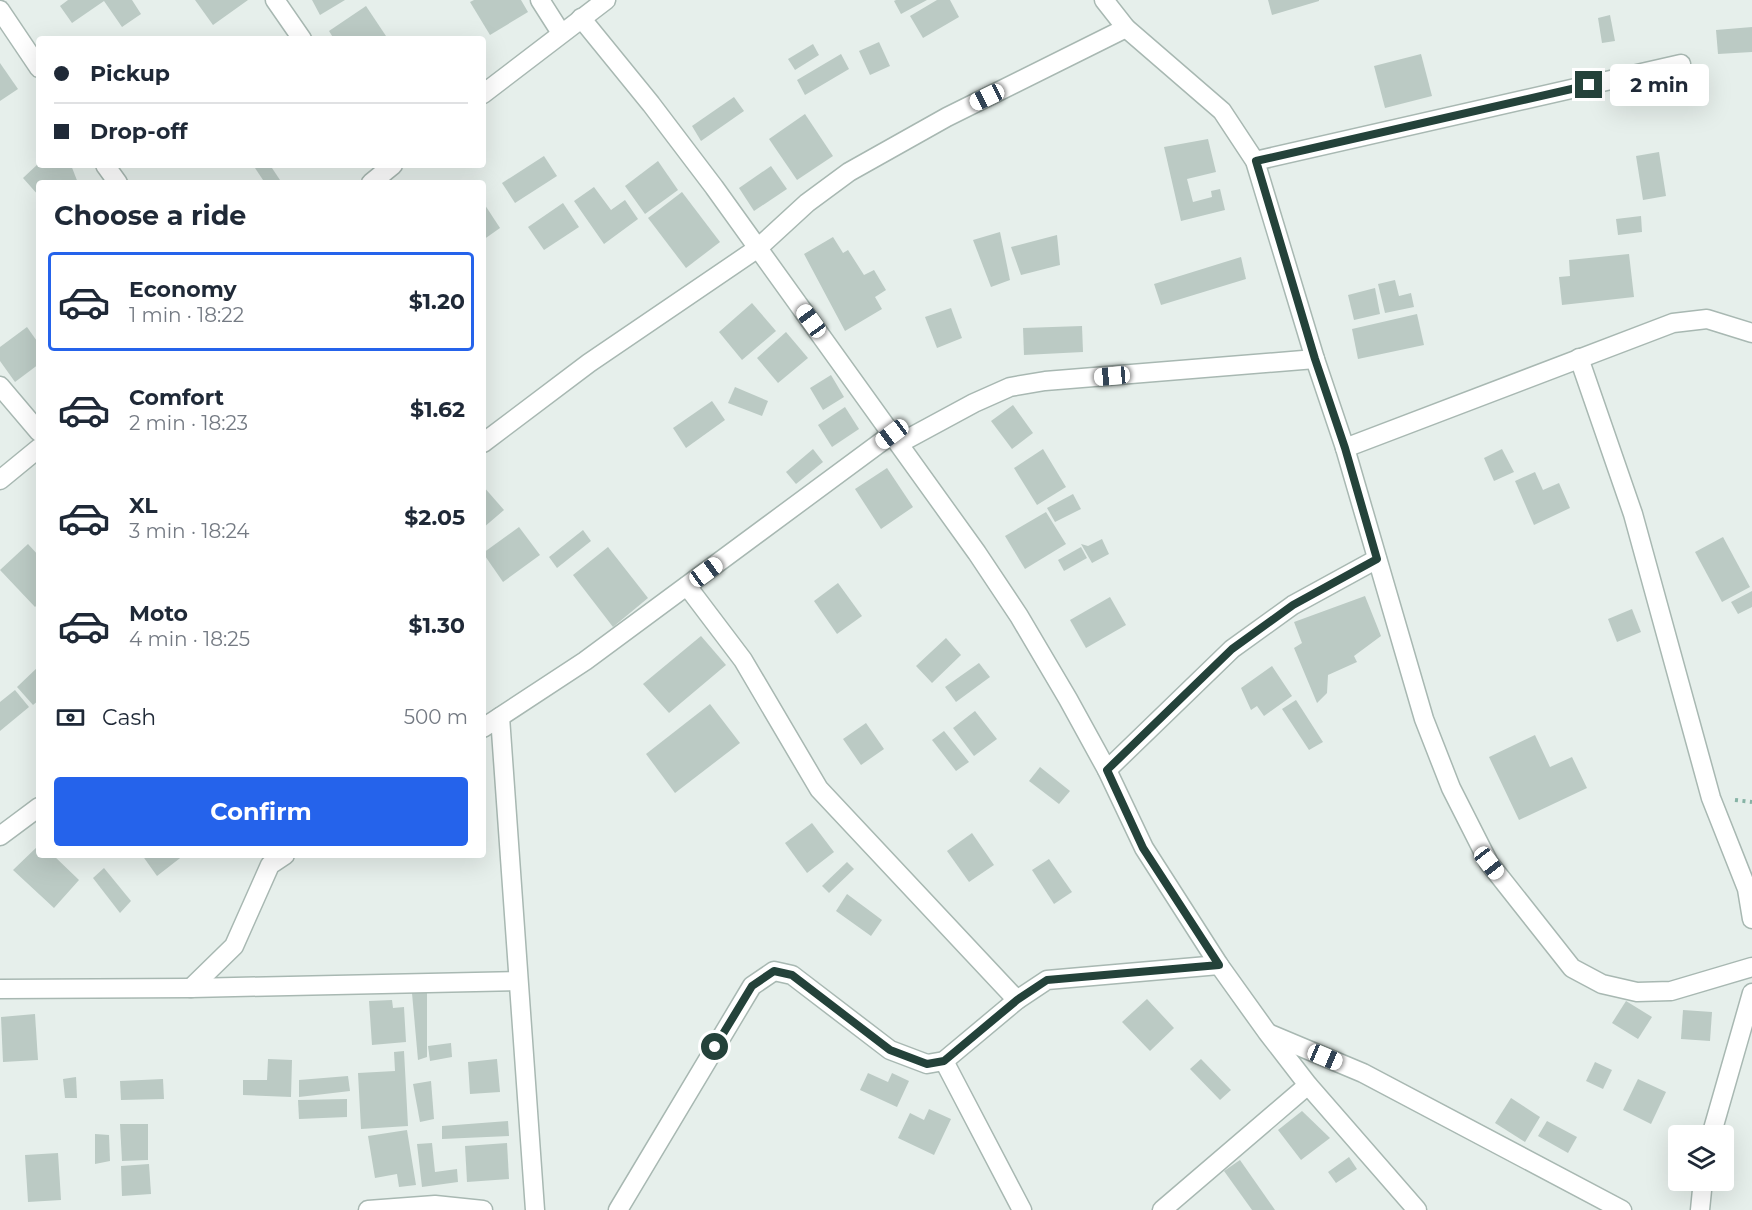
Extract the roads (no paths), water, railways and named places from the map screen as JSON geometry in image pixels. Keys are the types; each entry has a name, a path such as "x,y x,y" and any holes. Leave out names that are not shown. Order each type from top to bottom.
{"street":[{"path":"275,0 301,36"},
{"path":"540,0 561,33"},
{"path":"486,92 606,0"},
{"path":"1104,0 1126,28 1222,111 1256,161 1315,359 1345,448 1424,719 1451,788 1489,863 1572,968 1602,984 1637,992 1671,991 1752,967"},
{"path":"0,10 36,64"},
{"path":"581,18 651,104 977,553 1019,616 1068,699 1107,770 1143,848 1219,965 1308,1085 1417,1210"},
{"path":"486,441 589,363 758,249 807,202 849,172 947,117 1126,28"},
{"path":"1256,161 1681,64"},
{"path":"375,180 389,168"},
{"path":"1345,448 1673,323 1707,320 1752,333"},
{"path":"1579,358 1633,514 1711,798 1747,889 1752,919"},
{"path":"486,726 585,661 896,439 1010,387 1045,381 1315,359"},
{"path":"0,386 36,428"},
{"path":"0,480 36,450"},
{"path":"1107,770 1232,649 1293,605 1377,559"},
{"path":"687,586 743,660 819,789 1017,1000"},
{"path":"500,717 536,1210"},
{"path":"0,836 36,809"},
{"path":"190,988 234,945 270,865 280,858"},
{"path":"618,1210 752,986 774,971 792,975 890,1050 927,1064 944,1061 1017,1000 1047,980 1219,965"},
{"path":"0,989 190,988 518,981"},
{"path":"1714,1125 1752,993"},
{"path":"1267,1032 1363,1073 1622,1210"},
{"path":"944,1061 1022,1210"},
{"path":"1162,1210 1308,1085"},
{"path":"1700,1210 1702,1191"},
{"path":"368,1210 435,1205 483,1210"}]}
